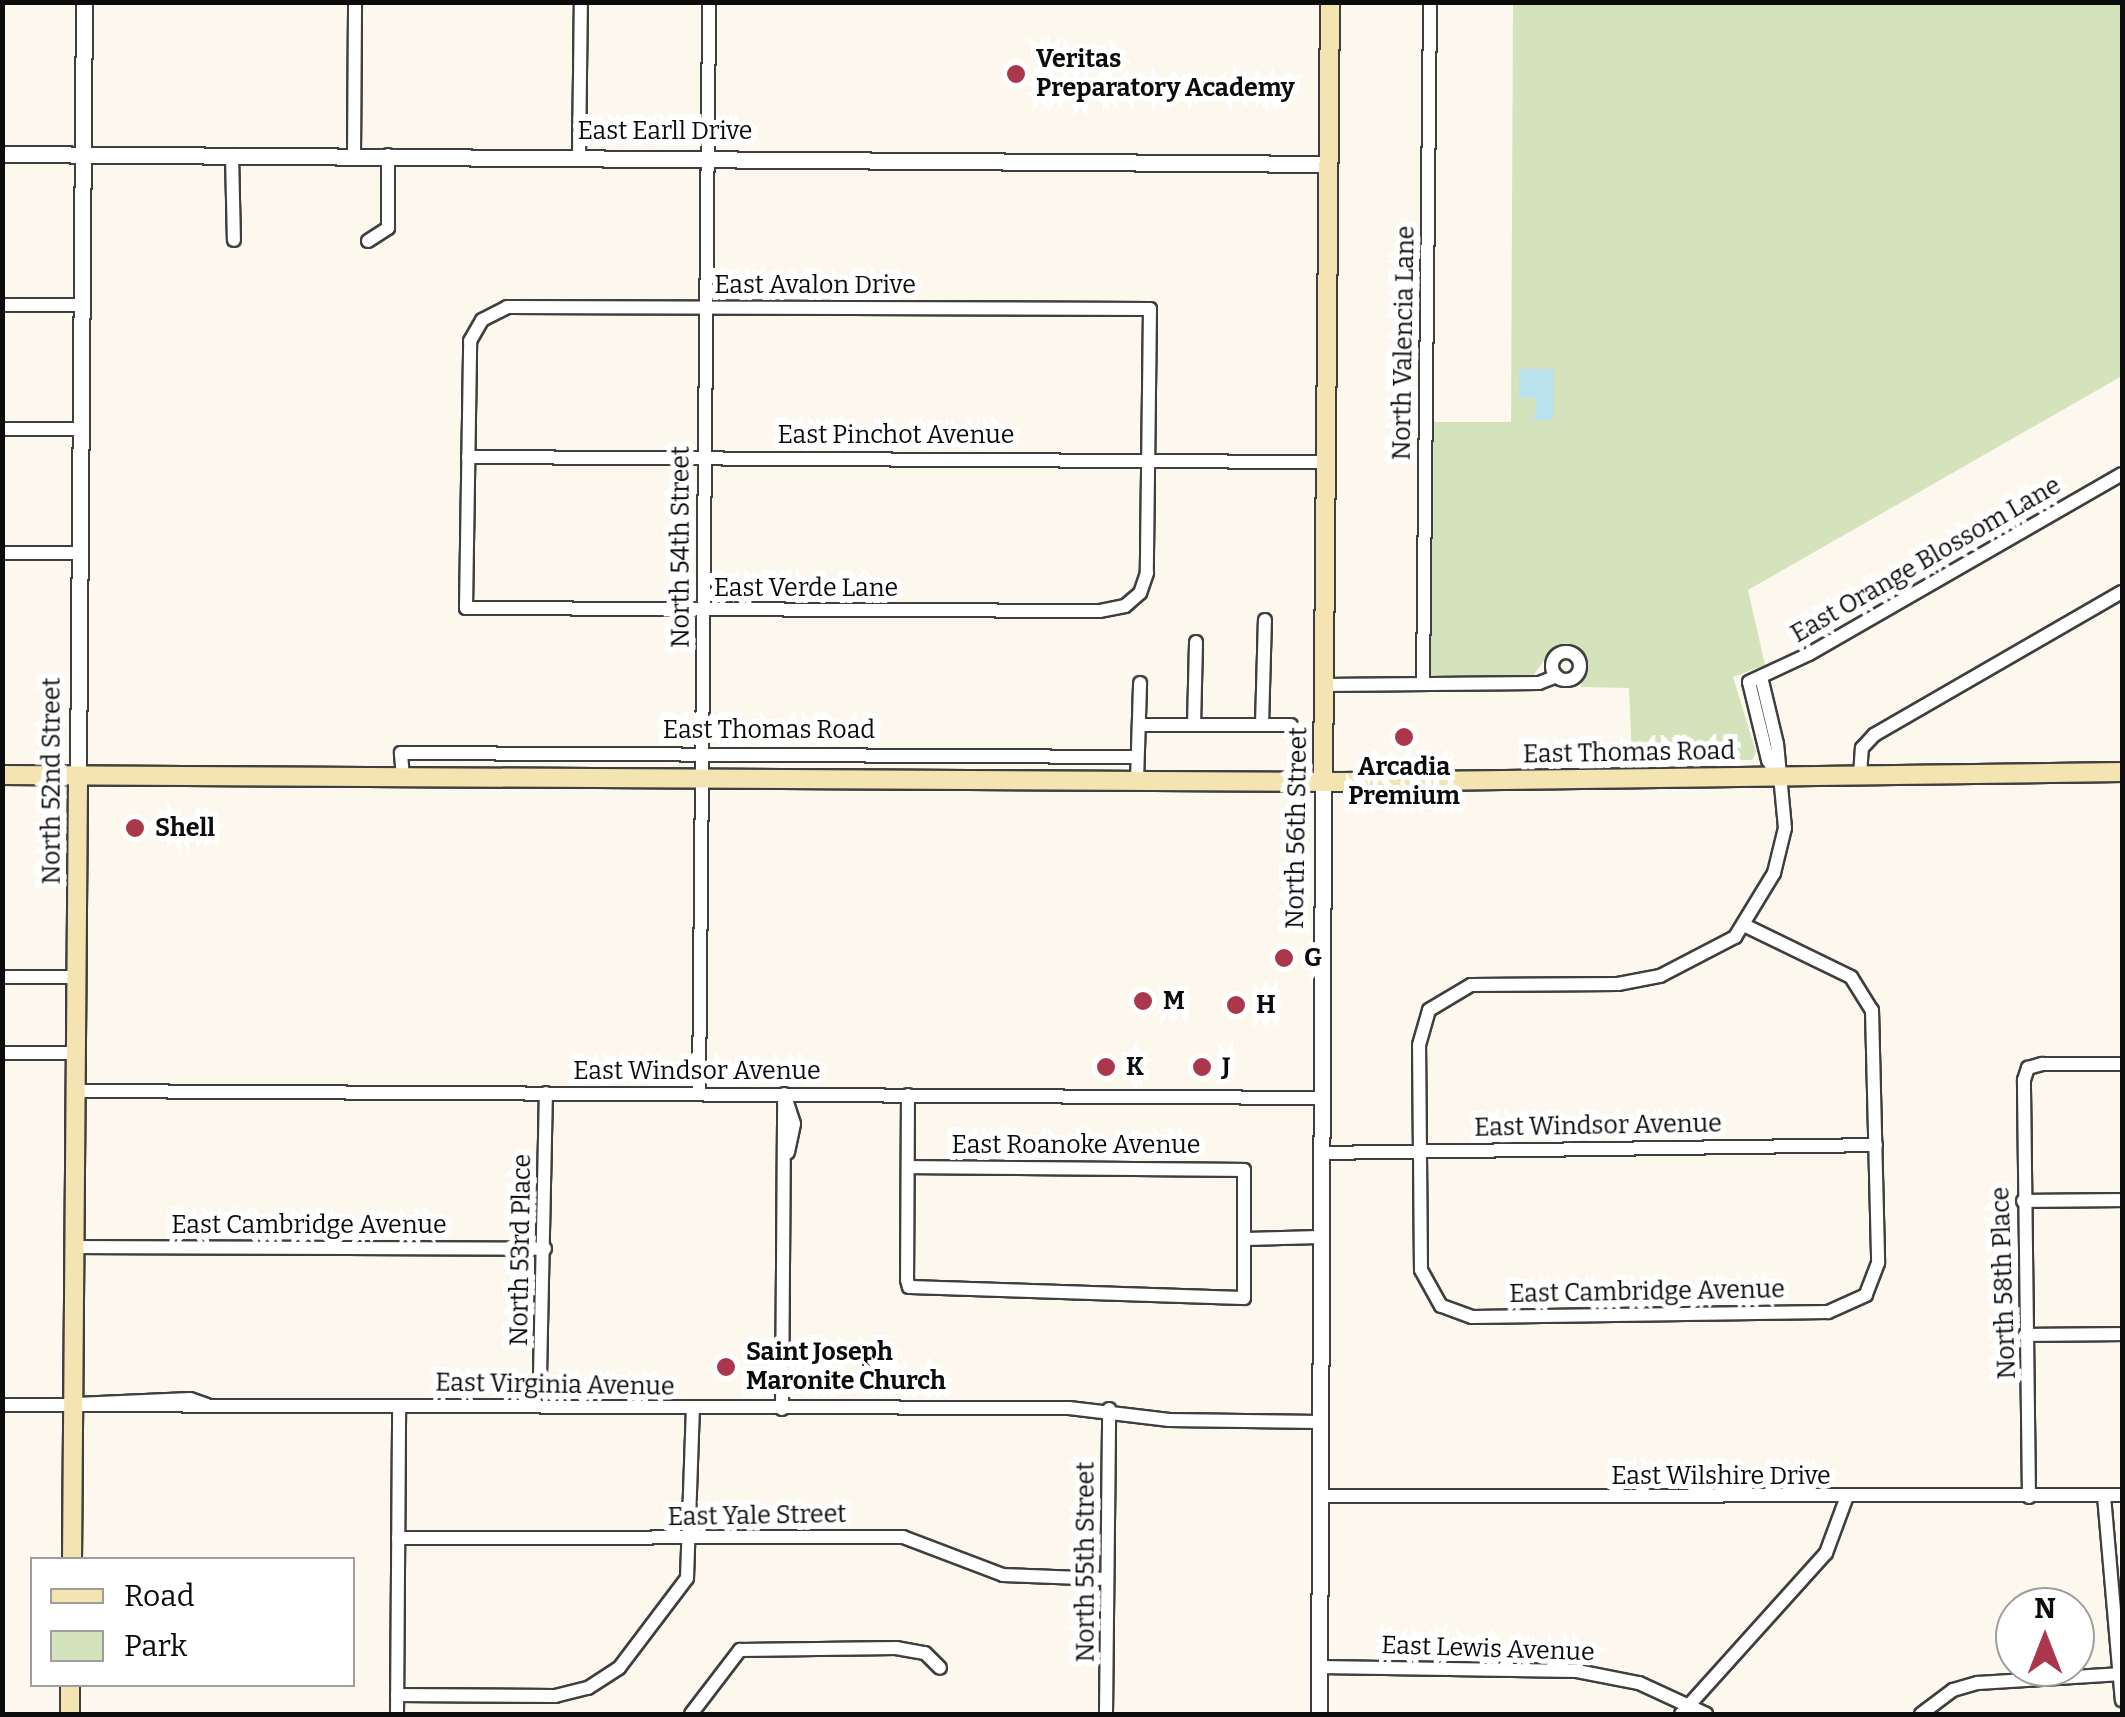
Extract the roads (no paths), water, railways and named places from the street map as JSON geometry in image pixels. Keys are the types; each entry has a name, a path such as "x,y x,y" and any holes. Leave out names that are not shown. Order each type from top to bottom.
{"main road":[{"name":"North 56th Street","path":"1323,782 1330,2"},
{"name":"East Thomas Road","path":"2,776 1323,782 2122,772"},
{"name":"North 52nd Street","path":"72,1557 78,776"},
{"path":"70,1687 70,1714"}],"street":[{"name":"North 52nd Street","path":"78,776 84,2"},
{"path":"354,155 355,2"},
{"path":"579,156 580,2"},
{"name":"North 54th Street","path":"699,1092 705,156 710,2"},
{"name":"North Valencia Lane","path":"1422,684 1430,2"},
{"name":"East Earll Drive","path":"2,154 705,156 1328,164"},
{"path":"232,155 234,240"},
{"path":"368,241 388,228 388,155"},
{"path":"2,305 81,305"},
{"name":"East Avalon Drive","path":"468,457 470,342 482,320 507,308 704,307 1150,309 1148,459"},
{"path":"2,429 80,429"},
{"name":"East Pinchot Avenue","path":"468,457 1323,462"},
{"name":"East Verde Lane","path":"468,457 466,608 702,610 1100,611 1125,606 1140,593 1148,459"},
{"name":"East Orange Blossom Lane","path":"1779,776 1755,679 2122,474"},
{"path":"2,552 78,553"},
{"path":"1860,776 1862,748 1874,734 2122,592"},
{"path":"1262,725 1265,620"},
{"path":"1194,725 1196,642"},
{"path":"1323,685 1539,683 1557,676"},
{"path":"1136,781 1140,683"},
{"path":"1140,725 1291,725"},
{"name":"East Thomas Road","path":"403,777 401,753 1136,757"},
{"path":"1421,1151 1420,1034 1436,1003 1471,985 1618,984 1660,976 1704,957 1746,926 1782,848 1786,802 1779,776"},
{"name":"North 56th Street","path":"1320,1714 1318,1098 1323,782"},
{"path":"1746,926 1762,939 1838,968 1869,1002 1876,1145"},
{"path":"2,977 76,978"},
{"path":"2,1053 76,1054"},
{"name":"North 58th Place","path":"2030,1498 2024,1202 2028,1068 2122,1064"},
{"name":"East Windsor Avenue","path":"76,1091 1318,1098"},
{"name":"North 53rd Place","path":"528,1404 540,1376 546,1092"},
{"path":"782,1409 784,1138 794,1124 784,1094"},
{"path":"908,1095 910,1287 1244,1298 1246,1239 1319,1238"},
{"name":"East Windsor Avenue","path":"1320,1153 1876,1145"},
{"name":"East Cambridge Avenue","path":"1421,1151 1421,1270 1431,1296 1448,1311 1472,1317 1828,1312 1866,1296 1878,1263 1876,1145"},
{"name":"East Roanoke Avenue","path":"908,1167 1244,1170 1246,1239"},
{"path":"2024,1202 2122,1200"},
{"name":"East Cambridge Avenue","path":"74,1247 544,1249"},
{"path":"2025,1335 2122,1334"},
{"name":"East Virginia Avenue","path":"2,1405 190,1399 207,1405 528,1404 538,1410 1109,1409 1169,1420 1320,1422"},
{"path":"397,1714 400,1406"},
{"path":"397,1696 532,1697 588,1688 618,1668 680,1591 692,1539 693,1409"},
{"name":"North 55th Street","path":"1106,1714 1109,1409"},
{"name":"East Wilshire Drive","path":"1320,1496 1846,1499 2122,1495"},
{"path":"2104,1496 2122,1700"},
{"path":"1684,1710 1826,1553 1846,1499"},
{"name":"East Yale Street","path":"398,1538 915,1538 1004,1574 1107,1578"},
{"path":"691,1714 740,1650 896,1648 924,1654 940,1668"},
{"name":"East Lewis Avenue","path":"1320,1668 1577,1672 1639,1682 1684,1710 1706,1714"},
{"path":"1921,1714 1933,1703 1978,1683 2121,1674"}],"water":[{"path":"1519,369 1554,369 1553,420 1534,420 1537,398 1519,397"}],"place":[{"name":"Veritas Preparatory Academy","path":"1016,74"},
{"name":"Arcadia Premium","path":"1404,737"},
{"name":"Shell","path":"135,828"},
{"name":"G","path":"1284,958"},
{"name":"M","path":"1143,1001"},
{"name":"H","path":"1236,1005"},
{"name":"K","path":"1106,1067"},
{"name":"J","path":"1202,1067"},
{"name":"Saint Joseph Maronite Church","path":"726,1367"}]}
